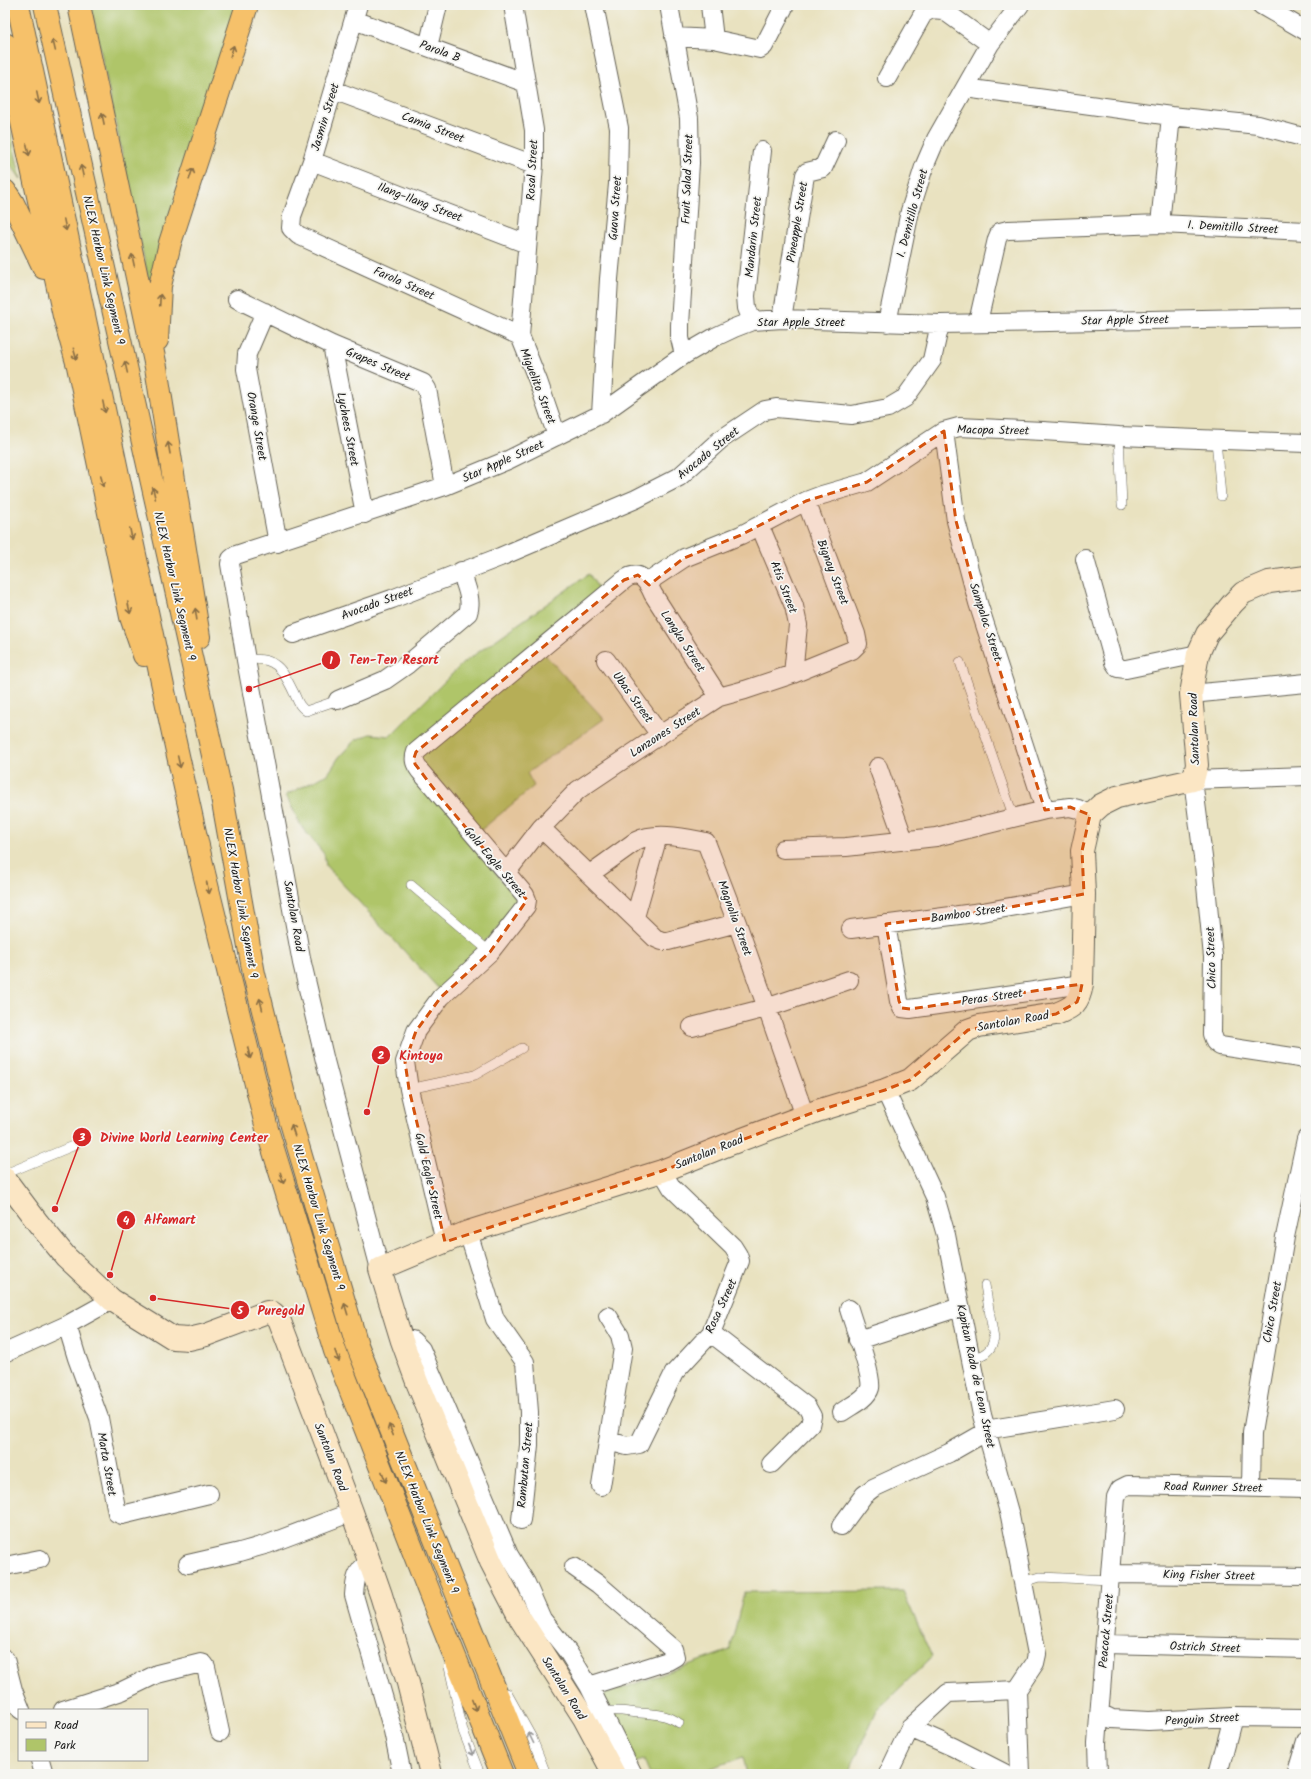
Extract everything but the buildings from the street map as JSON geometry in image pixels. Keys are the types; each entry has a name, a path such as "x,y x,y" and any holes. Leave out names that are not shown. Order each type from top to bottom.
{"highway":[{"name":"NLEX Harbor Link Segment 9","path":"18,5 170,724 206,880 267,1129 336,1351 439,1617 502,1774"},
{"name":"NLEX Harbor Link Segment 9","path":"45,5 221,791 254,974 290,1119 357,1345 528,1774"},
{"path":"79,5 156,367 194,599 221,791"},
{"path":"156,367 160,286 170,244 247,5"},
{"path":"5,44 64,316 78,366 131,617 144,657 170,724"},
{"path":"5,191 36,249 64,316"}],"street":[{"path":"428,47 438,5"},
{"name":"Rosal Street","path":"513,5 534,130 534,165 520,336"},
{"name":"Guava Street","path":"594,5 619,128 618,184 609,286 601,414"},
{"name":"Fruit Salad Street","path":"669,5 689,118 690,156 680,325 680,338 684,355"},
{"path":"710,5 714,39"},
{"path":"674,37 714,39 760,49 764,46 785,5"},
{"name":"I. Demitillo Street","path":"886,323 910,211 924,167 936,139 990,44 1020,5"},
{"path":"1260,5 1306,31"},
{"path":"888,78 923,14 931,9 943,10 990,44"},
{"name":"Parola B","path":"356,12 428,47 526,83"},
{"name":"Jasmin Street","path":"290,228 292,216 312,161 356,12"},
{"path":"965,88 1171,116 1258,125 1306,138"},
{"name":"Camia Street","path":"333,90 534,165"},
{"path":"1160,224 1171,116"},
{"name":"Pineapple Street","path":"782,319 805,175 807,172 823,168 836,140"},
{"name":"Mandarin Street","path":"752,321 747,308 746,296 762,151"},
{"name":"Ilang-Ilang Street","path":"312,161 527,244"},
{"name":"I. Demitillo Street","path":"978,322 997,239 1000,232 1008,230 1160,224 1306,231"},
{"name":"Farola Street","path":"290,228 298,235 520,336"},
{"name":"Grapes Street","path":"237,299 332,345 423,383 427,389 445,486"},
{"name":"Orange Street","path":"266,312 247,354 246,369 278,543"},
{"name":"Star Apple Street","path":"231,559 236,556 445,486 508,460 601,414 684,355 715,337 752,321 782,319 940,324 978,322 1306,317"},
{"name":"Avocado Street","path":"293,634 392,599 500,557 636,499 679,477 720,440 765,410 776,408 852,415 888,408 906,398 932,360 940,324"},
{"name":"Miguelito Street","path":"520,336 538,381 557,436"},
{"name":"Lychees Street","path":"332,345 365,514"},
{"name":"Macopa Street","path":"649,585 654,578 684,558 741,535 806,501 867,482 944,430 959,427 1119,436 1306,443"},
{"name":"Sampaloc Street","path":"944,430 956,521 978,603 1045,810"},
{"name":"Bignay Street","path":"806,501 856,634 858,644"},
{"name":"Atis Street","path":"760,526 794,606 798,625 793,674"},
{"name":"Santolan Road","path":"231,559 230,564 246,660 302,963 325,1061 380,1269 402,1341 417,1382 491,1562 520,1618 584,1718 614,1774"},
{"path":"1085,559 1114,662 1118,668 1126,669 1198,654"},
{"path":"338,700 385,680 408,664 468,613 471,606 461,571"},
{"name":"Gold Eagle Street","path":"446,1242 409,1089 405,1062 416,1030 446,993 490,952 526,906 527,900 525,895 420,771 415,764 414,758 416,752 624,580 634,574 638,575 649,585"},
{"name":"Santolan Road","path":"380,1269 468,1232 662,1171 806,1116 885,1090 910,1080 968,1030 979,1026 1056,1014 1068,1010 1076,1002 1080,994 1082,984 1084,894 1082,851 1090,815 1101,805 1117,797 1193,780 1197,765 1191,694 1198,654 1207,634 1242,593 1269,582 1306,577"},
{"name":"Langka Street","path":"649,585 653,594 720,697"},
{"name":"Lanzones Street","path":"506,873 541,828 578,790 660,735 720,697 793,674 852,650 858,644"},
{"name":"Ubas Street","path":"606,660 660,735"},
{"path":"1191,694 1306,683"},
{"path":"878,768 904,840"},
{"path":"1193,780 1306,776"},
{"name":"Chico Street","path":"1193,780 1204,858 1213,957 1212,1034 1215,1042 1220,1046 1306,1059"},
{"path":"783,849 846,847 936,837 1045,810 1070,807 1078,808 1090,815"},
{"path":"541,828 635,917 655,938 662,941 668,941 737,923"},
{"path":"635,917 658,836"},
{"name":"Magnolia Street","path":"590,874 643,837 658,836 706,842 737,923 766,1008 806,1116"},
{"name":"Bamboo Street","path":"851,929 982,912 1084,894"},
{"name":"Peras Street","path":"886,924 899,1001 902,1008 910,1009 1082,984"},
{"path":"692,1027 766,1008 849,980"},
{"name":"Kapitan Rado de Leon Street","path":"885,1090 935,1197 946,1234 982,1415 1010,1516 1037,1654 1035,1663 1017,1690"},
{"name":"Chico Street","path":"1251,1487 1252,1433 1285,1237 1304,1161 1306,1139"},
{"name":"Rosa Street","path":"608,1441 627,1446 639,1444 674,1373 711,1333 740,1261 738,1254 733,1247 672,1188 662,1171"},
{"path":"5,1179 66,1257 112,1300 67,1325 5,1353"},
{"name":"Rambutan Street","path":"468,1232 495,1319 525,1362 529,1412 529,1445 521,1520"},
{"name":"Santolan Road","path":"112,1300 173,1338 189,1339 206,1335 267,1312 273,1313 279,1319 352,1512 408,1683 431,1774"},
{"path":"858,1340 960,1307"},
{"path":"842,1412 866,1395 870,1387 868,1373 849,1309"},
{"path":"601,1486 623,1348 620,1335 608,1316"},
{"name":"Marta Street","path":"67,1325 77,1358 99,1418 117,1513 122,1515 209,1494"},
{"path":"711,1333 807,1407 812,1416 810,1425 771,1464"},
{"path":"402,1341 412,1340 421,1349 509,1555 526,1583 542,1619 568,1652 589,1686 633,1774"},
{"path":"841,1526 864,1495 873,1488 949,1453 990,1429 1116,1409"},
{"name":"Road Runner Street","path":"1120,1489 1128,1485 1306,1489"},
{"name":"Peacock Street","path":"1098,1774 1097,1743 1116,1497 1120,1489"},
{"path":"188,1564 268,1544 352,1512"},
{"path":"5,1566 40,1559"},
{"path":"369,1563 357,1574 354,1595 393,1731 402,1774"},
{"path":"574,1567 598,1584 673,1649 675,1657 668,1661 589,1686"},
{"name":"King Fisher Street","path":"1111,1577 1306,1576"},
{"name":"Ostrich Street","path":"1105,1644 1306,1649"},
{"path":"5,1659 9,1691 20,1709"},
{"path":"66,1709 122,1691 157,1674 201,1663 206,1667 220,1732"},
{"path":"888,1774 910,1728 948,1693 1017,1690 1020,1774"},
{"name":"Penguin Street","path":"1100,1713 1112,1719 1148,1722 1233,1717 1306,1718"},
{"path":"1218,1774 1233,1717"},
{"path":"910,1728 1006,1774"},
{"path":"1296,1774 1306,1741"},
{"path":"40,1761 44,1774"}],"lane":[{"path":"1119,436 1122,505"},
{"path":"1216,440 1221,496"},
{"path":"246,660 258,658 268,660 282,671 299,706 306,711 338,700"},
{"path":"960,662 1014,818"},
{"path":"411,885 490,952"},
{"path":"409,1089 475,1076 522,1048"},
{"path":"5,1174 74,1145"},
{"path":"971,1358 979,1356 992,1348 994,1339 985,1285"},
{"path":"1024,1582 1040,1577 1111,1577"},
{"path":"462,1610 532,1738 546,1774"},
{"path":"439,1617 463,1731 480,1774"},
{"path":"602,1712 614,1709 659,1714 672,1718 679,1723"}],"highlighted area":[{"path":"944,431 956,521 978,603 1045,810 1070,807 1090,815 1082,851 1084,894 982,912 886,924 899,1001 902,1008 910,1009 1082,984 1080,994 1077,1002 1056,1014 968,1030 910,1080 885,1090 817,1111 662,1171 445,1242 409,1089 405,1062 416,1031 441,997 490,952 527,900 440,797 415,764 414,758 416,752 624,580 638,575 649,585 684,558 741,535 806,501 867,482"}],"green space":[{"path":"91,5 240,5 152,297"},
{"path":"5,107 21,179 5,157"},
{"path":"589,574 608,603 538,647 604,719 527,773 534,786 469,840 521,904 439,989 326,866 324,854 301,826 286,795 328,774 339,757 355,740 370,734 390,736 463,663"},
{"path":"903,1591 932,1657 877,1710 848,1774 747,1774 743,1757 695,1774 650,1774 644,1760 630,1764 598,1697 730,1650 744,1592"}],"place":[{"name":"Ten-Ten Resort","path":"249,689"},
{"name":"Kintoya","path":"367,1112"},
{"name":"Divine World Learning Center","path":"55,1209"},
{"name":"Alfamart","path":"110,1275"},
{"name":"Puregold","path":"153,1298"}]}
